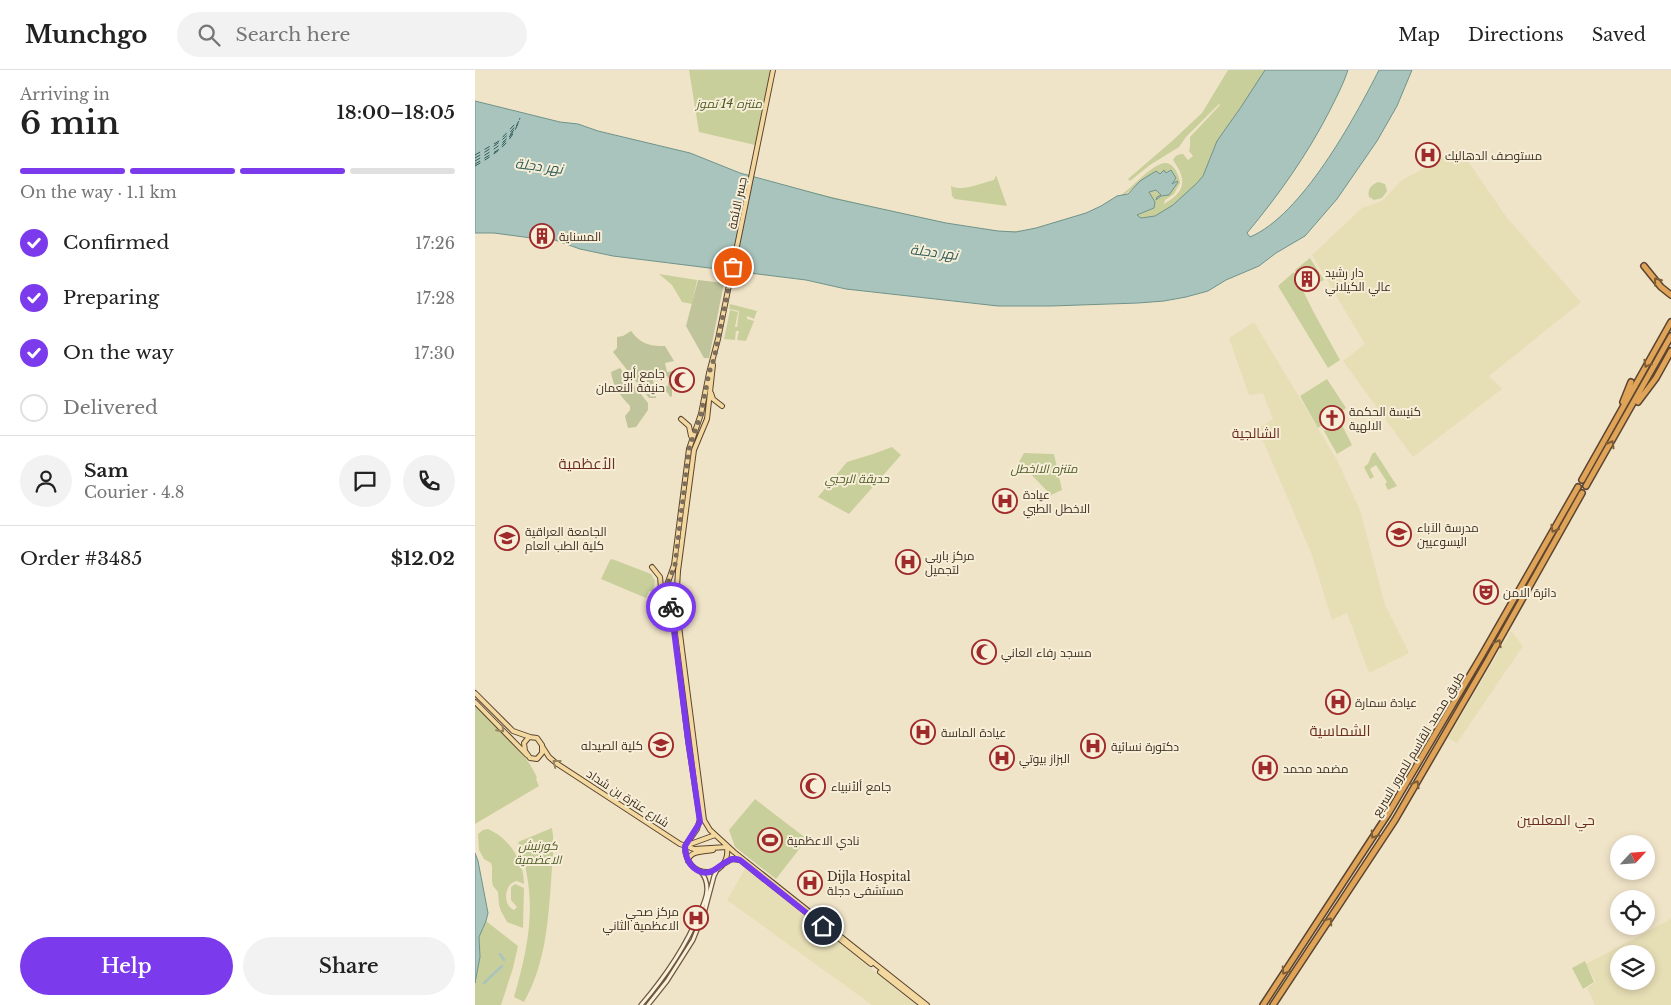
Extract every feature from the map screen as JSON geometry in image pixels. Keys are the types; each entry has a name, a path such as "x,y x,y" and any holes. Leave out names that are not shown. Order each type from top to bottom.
{"highway":[{"path":"1644,266 1661,287 1671,295"},
{"path":"1582,480 1671,322"},
{"path":"1586,486 1671,336"},
{"path":"1626,418 1656,378 1671,351"},
{"path":"1614,423 1631,382"},
{"name":"طريق محمد القاسم للمرور السريع","path":"1264,1004 1388,814 1578,487"},
{"name":"طريق محمد القاسم للمرور السريع","path":"1273,1005 1395,820 1582,493"}],"main road":[{"name":"جسر الائمة","path":"713,360 774,70"},
{"path":"713,360 708,415 694,450 676,603 704,820 715,835 727,846 927,1005"},
{"path":"641,1005 676,959 689,938 707,891 705,877 688,861 685,846 700,822 667,585 675,565 691,439 701,414 713,360"},
{"path":"710,391 713,399 722,406"},
{"path":"701,414 708,415"},
{"path":"681,420 689,426 691,439"},
{"path":"699,420 706,422"},
{"path":"652,567 660,577 662,599 671,608"},
{"path":"475,693 513,731 538,739 542,746 542,753 539,759 532,759 527,755 475,702"},
{"path":"527,755 524,744 526,739 530,737"},
{"name":"شارع عنترة بن شداد","path":"542,746 549,757 556,763 685,846 694,849 727,846"},
{"path":"685,846 715,835"},
{"path":"648,1005 667,981 693,940 705,910 714,876 726,857 727,846"},
{"path":"688,861 692,853 718,848"},
{"path":"700,871 711,872 731,859 740,860 922,1005"}],"shaded area":[{"path":"1459,148 1507,218 1581,302 1489,376 1502,389 1413,457 1343,361 1365,344 1312,255 1362,208 1382,201 1401,181"},
{"path":"1254,322 1337,460 1360,510 1385,605 1409,653 1369,673 1347,613 1332,620 1312,555 1258,429 1273,419 1263,393 1249,395 1229,338"},
{"path":"1511,631 1523,646 1457,743 1448,738"},
{"path":"746,867 916,1005 872,1005 727,900"},
{"path":"1671,919 1671,1005 1595,1005 1587,988 1596,982 1586,964 1610,951 1610,990 1655,990 1655,945 1622,945 1641,935 1655,935 1655,927"}],"green space":[{"name":"منتزه 14 تموز","path":"689,70 770,70 755,145 699,132"},
{"path":"1228,70 1269,70 1260,77 1264,77 1265,80 1257,86 1255,96 1249,100 1246,108 1239,113 1221,138 1212,157 1207,176 1186,199 1182,197 1159,219 1145,225 1139,223 1134,217 1154,208 1155,202 1149,192 1156,190 1161,195 1157,199 1161,196 1169,195 1178,182 1172,184 1176,178 1171,170 1166,173 1163,171 1160,174 1156,171 1121,197 1119,202 1125,213 1123,218 1082,229 1077,226 1078,231 1072,233 1127,221 1138,228 1109,236 1089,240 1005,242 958,238 937,232 890,227 863,215 788,193 775,188 765,180 963,226 1005,231 1033,229 1033,233 1048,229 1050,234 1069,233 1068,231 1052,232 1050,228 1044,226 1078,216 1111,201 1161,164 1165,163 1173,167 1180,183 1174,194 1165,200 1164,204 1177,194 1182,185 1182,179 1181,173 1173,160 1180,154 1183,154 1188,160 1193,156 1189,151 1190,137 1219,104 1186,137 1179,147 1150,165 1130,181 1128,179 1202,113"},
{"path":"996,175 1007,206 955,199 952,196 951,186 961,188 972,186 994,180"},
{"path":"1378,182 1385,184 1387,191 1382,198 1374,200 1369,197 1369,190"},
{"path":"1310,258 1324,280 1304,290 1295,270"},
{"path":"1294,272 1340,360 1328,368 1278,286"},
{"path":"659,274 697,280 692,304 682,302 672,285"},
{"path":"698,280 724,283 709,358 704,358 686,326"},
{"path":"730,304 757,311 754,319 747,316 747,319 754,321 746,341 737,340 739,331 736,331 735,340 724,339 730,310 738,312 735,327 737,327 739,311 729,309"},
{"path":"631,331 638,339 646,343 665,346 674,361 665,363 667,372 674,371 676,389 672,389 672,396 670,397 668,393 663,391 662,387 668,386 668,381 669,384 674,381 673,378 668,378 667,376 656,377 653,380 656,398 649,398 613,352 617,348 617,337"},
{"path":"620,368 648,403 648,410 636,427 628,428 625,416 630,410 630,406 613,382 611,372"},
{"path":"1327,379 1346,408 1318,428 1300,396"},
{"path":"1340,421 1352,445 1337,454 1324,431"},
{"name":"حديقة الرحبي","path":"892,447 901,455 849,514 818,497 847,462"},
{"path":"1375,452 1397,486 1388,490 1385,484 1387,482 1376,465 1370,469 1374,477 1370,479 1364,467"},
{"name":"متنزه الااخطل","path":"1024,453 1054,454 1062,490 1051,495 1019,462"},
{"path":"612,559 651,574 655,581 653,592 649,591 646,598 601,579"},
{"path":"475,705 518,748 532,767 539,786 475,824"},
{"name":"نادي الاعظمية","path":"755,799 807,839 776,879 735,847 729,830"},
{"name":"كورنيش الاعضمية","path":"552,828 553,855 544,944 537,974 524,1002 514,997 528,938 530,901 524,862 518,842"},
{"path":"488,829 509,844 521,867 524,884 517,881 509,886 506,899 514,910 517,907 511,900 511,887 515,884 524,888 523,928 507,922 499,905 498,892 493,886 491,863 484,859 479,850 478,834"},
{"path":"486,921 518,946 501,1005 475,1005 475,983 480,957 479,937"},
{"path":"1585,961 1594,982 1583,989 1572,968"}],"water":[{"name":"نهر دجلة","path":"1265,70 1348,70 1337,97 1311,144 1281,190 1247,233 1250,237 1269,226 1289,209 1325,164 1356,114 1379,70 1412,70 1397,106 1377,141 1337,199 1305,236 1276,253 1259,266 1226,280 1208,291 1186,297 1138,303 998,306 846,289 806,280 613,256 545,239 542,234 539,239 494,233 475,233 475,101 560,122 578,124 598,131 690,153 740,173 832,198 946,223 1016,232 1086,213 1117,196 1128,194 1140,181 1156,171 1160,174 1164,170 1166,173 1171,170 1176,178 1172,184 1178,182 1169,195 1161,196 1156,200 1161,195 1156,190 1149,192 1155,202 1154,208 1137,215 1141,218 1155,216 1173,205 1203,176 1217,141"},
{"path":"475,853 488,913 479,937 480,957 475,983"}],"waterway":[{"path":"500,954 504,960"},
{"path":"484,983 502,966"}],"ferry route":[{"path":"475,166 490,157 508,141 517,127 520,118"},
{"path":"475,158 505,138 519,121"},
{"path":"475,161 505,140 518,123"},
{"path":"475,155 499,141 515,124"},
{"path":"475,164 498,150 515,130"}],"way so far":[{"path":"671,607 667,595 667,585 668,578 675,565 689,449 701,414 733,267"}],"place":[{"name":"مستوصف الدهاليك","path":"1428,155"},
{"name":"المسناية","path":"542,236"},
{"name":"دار رشيد عالي الكيلاني","path":"1307,279"},
{"name":"جامع أبو حنيفة النعمان","path":"682,380"},
{"name":"كنيسة الحكمة الالهية","path":"1332,418"},
{"name":"عيادة الاخطل الطبي","path":"1005,501"},
{"name":"مدرسة الآباء اليسوعيين","path":"1399,534"},
{"name":"الجامعة العراقية كلية الطب العام","path":"507,538"},
{"name":"مركز باربي لتجميل","path":"908,562"},
{"name":"دائرة الامن","path":"1486,592"},
{"name":"مسجد رفاء العاني","path":"984,652"},
{"name":"عيادة سمارة","path":"1338,702"},
{"name":"عيادة الماسة","path":"923,732"},
{"name":"كلية الصيدله","path":"661,745"},
{"name":"دكتورة نسائية","path":"1093,746"},
{"name":"البزاز بيوتي","path":"1002,758"},
{"name":"مضمد محمد","path":"1265,768"},
{"name":"جامع ألأنبياء","path":"813,786"},
{"name":"نادي الاعظمية","path":"770,840"},
{"name":"Dijla Hospital مستشفى دجلة","path":"810,883"},
{"name":"مركز صحي الاعظمية الثاني","path":"696,918"}],"district":[{"name":"الشالجية","path":"1256,433"},
{"name":"الأعظمية","path":"587,463"},
{"name":"الشماسية","path":"1340,730"},
{"name":"حي المعلمين","path":"1556,820"}],"route":[{"path":"671,607 700,822 685,846 688,861 693,867 702,872 711,872 729,860 735,858 740,860 823,926"}]}
